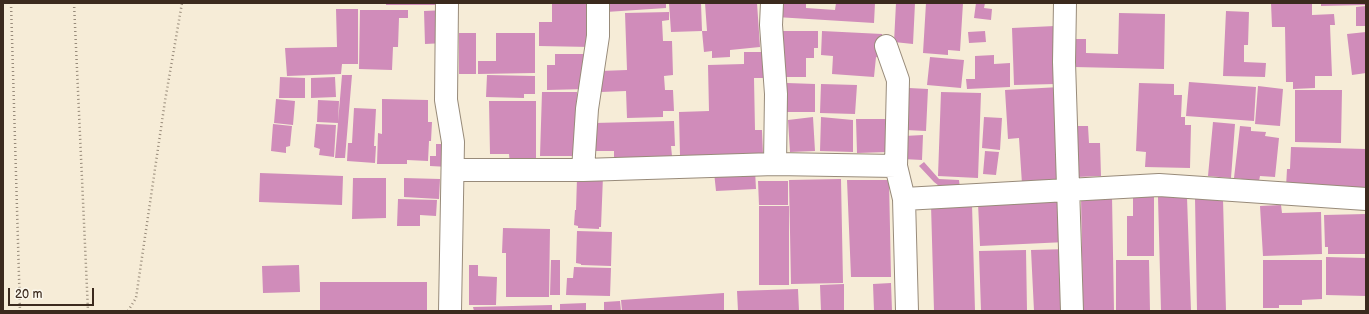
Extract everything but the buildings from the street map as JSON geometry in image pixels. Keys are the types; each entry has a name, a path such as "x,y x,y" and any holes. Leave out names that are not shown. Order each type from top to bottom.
{"street":[{"path":"447,3 446,100 453,142 450,311"},
{"path":"583,170 587,109 598,36 598,3"},
{"path":"772,3 771,25 776,94 775,164"},
{"path":"1065,3 1064,62 1072,311"},
{"path":"886,46 898,80 896,166 904,199 907,311"},
{"path":"453,170 583,170 775,164 896,166"},
{"path":"904,199 1158,185 1366,198"}],"path":[{"path":"11,3 20,311"},
{"path":"74,3 88,311"},
{"path":"128,311 136,298 165,101 182,3"}]}
